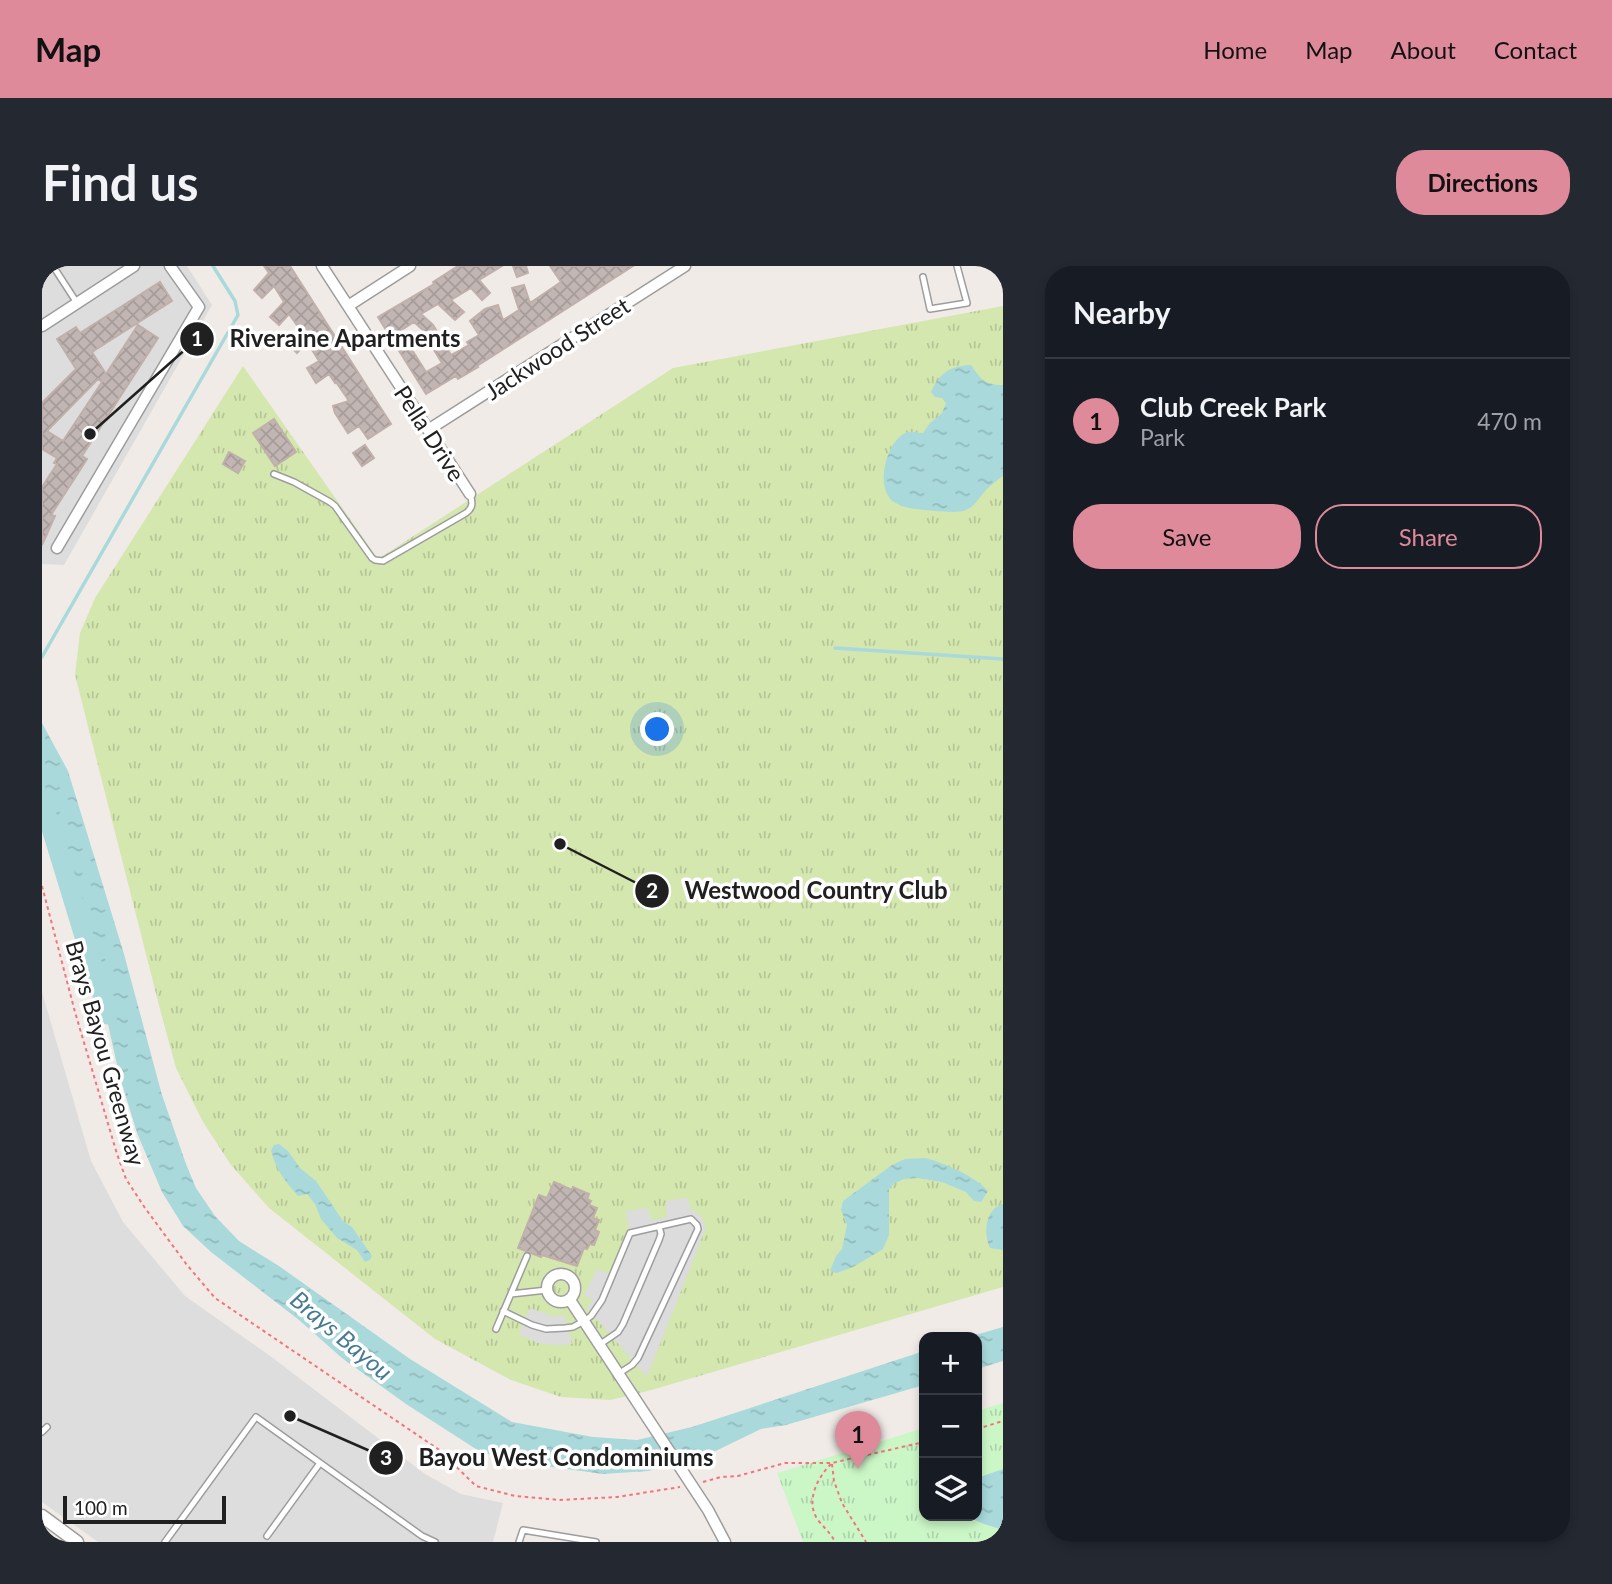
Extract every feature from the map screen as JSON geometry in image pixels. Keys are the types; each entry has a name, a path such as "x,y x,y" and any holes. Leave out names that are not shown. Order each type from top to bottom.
{"street":[{"path":"42,326 134,266"},
{"path":"57,548 199,307 170,266"},
{"name":"Pella Drive","path":"322,266 470,494"},
{"path":"348,306 410,266"},
{"name":"Jackwood Street","path":"428,430 685,266"},
{"path":"558,1274 568,1275 576,1287 570,1300 561,1303 549,1296 547,1290 548,1283 558,1274"},
{"path":"570,1300 686,1481 708,1510 725,1542"},
{"path":"42,1516 70,1540"}],"lane":[{"path":"53,266 77,303"},
{"path":"923,278 930,309 967,303 957,266"},
{"path":"274,474 302,486 335,506 372,558 380,561 466,513 472,505 470,494"},
{"path":"503,1311 546,1329 573,1327 591,1316 602,1300 630,1233 691,1219 698,1229 638,1358 618,1374"},
{"path":"599,1345 618,1332 623,1324 659,1240 659,1226"},
{"path":"496,1329 527,1256"},
{"path":"511,1293 547,1290"},
{"path":"165,1542 256,1417 422,1536 435,1542"},
{"path":"267,1535 320,1463"},
{"path":"519,1542 523,1530 596,1542"}],"path":[{"name":"Brays Bayou Greenway","path":"42,886 79,1025 126,1179 187,1265 215,1298 439,1449 476,1486 515,1496 560,1500 617,1497 686,1481"},
{"path":"982,1427 1003,1421"},
{"path":"698,1484 785,1463 832,1463 919,1443"},
{"path":"832,1463 815,1489 812,1504 817,1519 832,1534 835,1542"},
{"path":"832,1463 834,1482 842,1503 866,1542"}],"shaded area":[{"path":"42,266 187,266 212,305 64,565 42,564"},
{"path":"42,992 91,1161 123,1222 185,1296 273,1358 425,1474 461,1494 503,1503 493,1542 98,1542 42,1502"},
{"path":"688,1198 690,1208 702,1217 706,1228 647,1377 587,1308 593,1300 584,1295 597,1269 609,1274 629,1229 626,1211 648,1208 652,1221 667,1217 666,1201"},
{"path":"530,1308 552,1316 564,1315 572,1344 538,1343 519,1334"}],"green space":[{"path":"1003,306 1003,1287 610,1400 561,1397 511,1380 435,1339 269,1208 231,1165 203,1122 176,1068 75,675 80,633 95,598 243,366 378,559 673,368"},
{"path":"1003,1403 1003,1542 803,1542 777,1473 919,1430 919,1521 982,1521 982,1409"}],"water":[{"path":"971,365 984,380 1003,385 1003,476 964,511 914,509 899,505 888,496 885,487 885,465 893,444 907,432 923,433 942,413 946,403 931,392 938,380 951,369"},
{"path":"42,723 68,771 124,954 162,1095 196,1188 215,1216 239,1241 279,1266 410,1359 512,1422 593,1437 637,1440 692,1427 919,1353 919,1386 786,1425 761,1429 699,1459 648,1471 603,1474 509,1461 479,1451 406,1404 342,1358 299,1320 211,1252 183,1226 162,1192 137,1133 119,1074 85,920 42,798"},
{"path":"279,1144 288,1151 300,1168 316,1181 343,1221 352,1227 372,1256 370,1260 365,1262 357,1250 337,1238 321,1219 307,1194 298,1196 289,1185 278,1169 271,1150 274,1145"},
{"path":"925,1158 959,1171 982,1185 988,1191 981,1202 974,1201 966,1192 942,1182 918,1178 895,1183 889,1189 889,1235 883,1249 853,1267 837,1273 830,1271 842,1249 847,1225 841,1210 843,1201 892,1165 905,1159"},
{"path":"1003,1204 1003,1250 990,1248 986,1229 992,1211"},
{"path":"1003,1327 1003,1361 982,1367 982,1333"},
{"path":"1003,1469 1003,1530 977,1521 982,1521 982,1476"}],"building":[{"path":"264,266 290,266 391,424 368,439 359,426 348,433 333,406 349,401 329,374 316,383 307,368 319,361 307,342 297,353 288,344 301,331 289,314 279,325 270,317 284,302 274,286 262,298 254,290 269,273"},
{"path":"458,266 502,266 479,280 490,293 482,300 471,288 451,300 464,312 455,320 438,304 421,314 433,325 451,355 469,345 467,342 479,335 470,321 485,309 498,305 503,320 519,310 512,288 524,285 530,303 561,282 550,266 633,266 478,367 458,379 456,376 426,394 378,317 434,284 433,282","holes":["414,322 436,342 431,345 442,363 426,372 400,331"]},
{"path":"513,266 526,266 528,273 517,277"},
{"path":"160,282 172,301 92,352 106,374 138,325 158,338 82,456 87,459 51,515 55,516 42,545 42,487 57,464 54,463 57,458 42,449 42,403 76,369 57,339 76,327 80,333","holes":["98,379 102,382 63,441 47,431"]},
{"path":"274,419 296,452 275,466 253,433"},
{"path":"365,445 374,458 362,466 353,453"},
{"path":"229,452 245,461 238,473 223,464"},
{"path":"554,1182 589,1194 589,1205 597,1208 593,1218 599,1220 595,1230 599,1232 594,1245 590,1244 587,1249 584,1248 577,1266 518,1248 539,1195 547,1198"}],"waterway":[{"path":"42,657 238,315 235,301 213,266"},
{"path":"835,648 1003,659"},
{"name":"Brays Bayou","path":"42,799 108,1015"}],"place":[{"name":"Riveraine Apartments","path":"90,434"},
{"name":"Westwood Country Club","path":"560,844"},
{"name":"Bayou West Condominiums","path":"290,1416"},
{"name":"Club Creek Park","path":"858,1469"}]}
